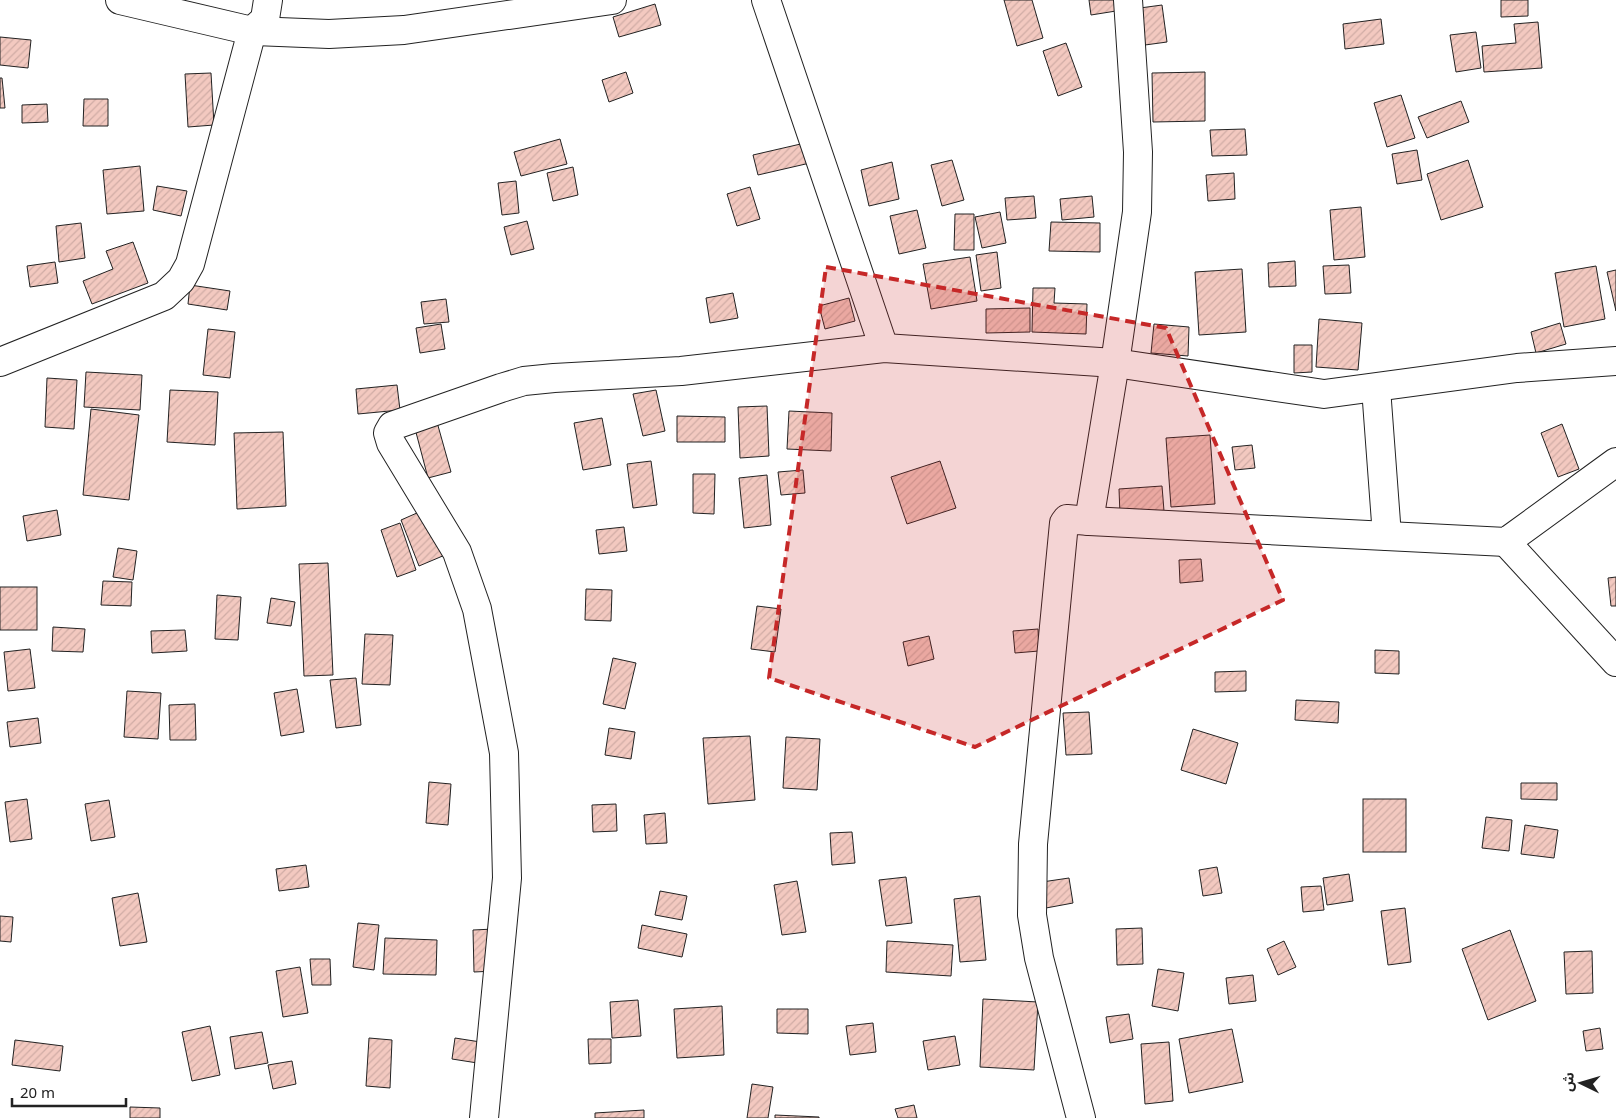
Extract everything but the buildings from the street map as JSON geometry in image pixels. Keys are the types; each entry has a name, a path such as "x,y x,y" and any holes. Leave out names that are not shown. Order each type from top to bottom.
{"street":[{"path":"120,0 252,31 329,34 404,30 612,0"},
{"path":"0,362 164,296 181,280 190,264 252,31 265,19 268,0"},
{"path":"766,0 884,348"},
{"path":"1089,521 1137,212 1138,152 1128,0"},
{"path":"484,1118 507,878 504,753 476,609 457,552 391,444 388,433 392,426 524,381 681,371 884,348 1115,363 1324,394 1517,368 1616,361"},
{"path":"1376,388 1387,536"},
{"path":"1081,1118 1039,958 1032,915 1033,844 1064,523 1067,519 1506,542 1616,462"},
{"path":"1506,542 1616,662"}],"highlighted area":[{"path":"826,267 1166,328 1283,600 975,747 769,678"}]}
